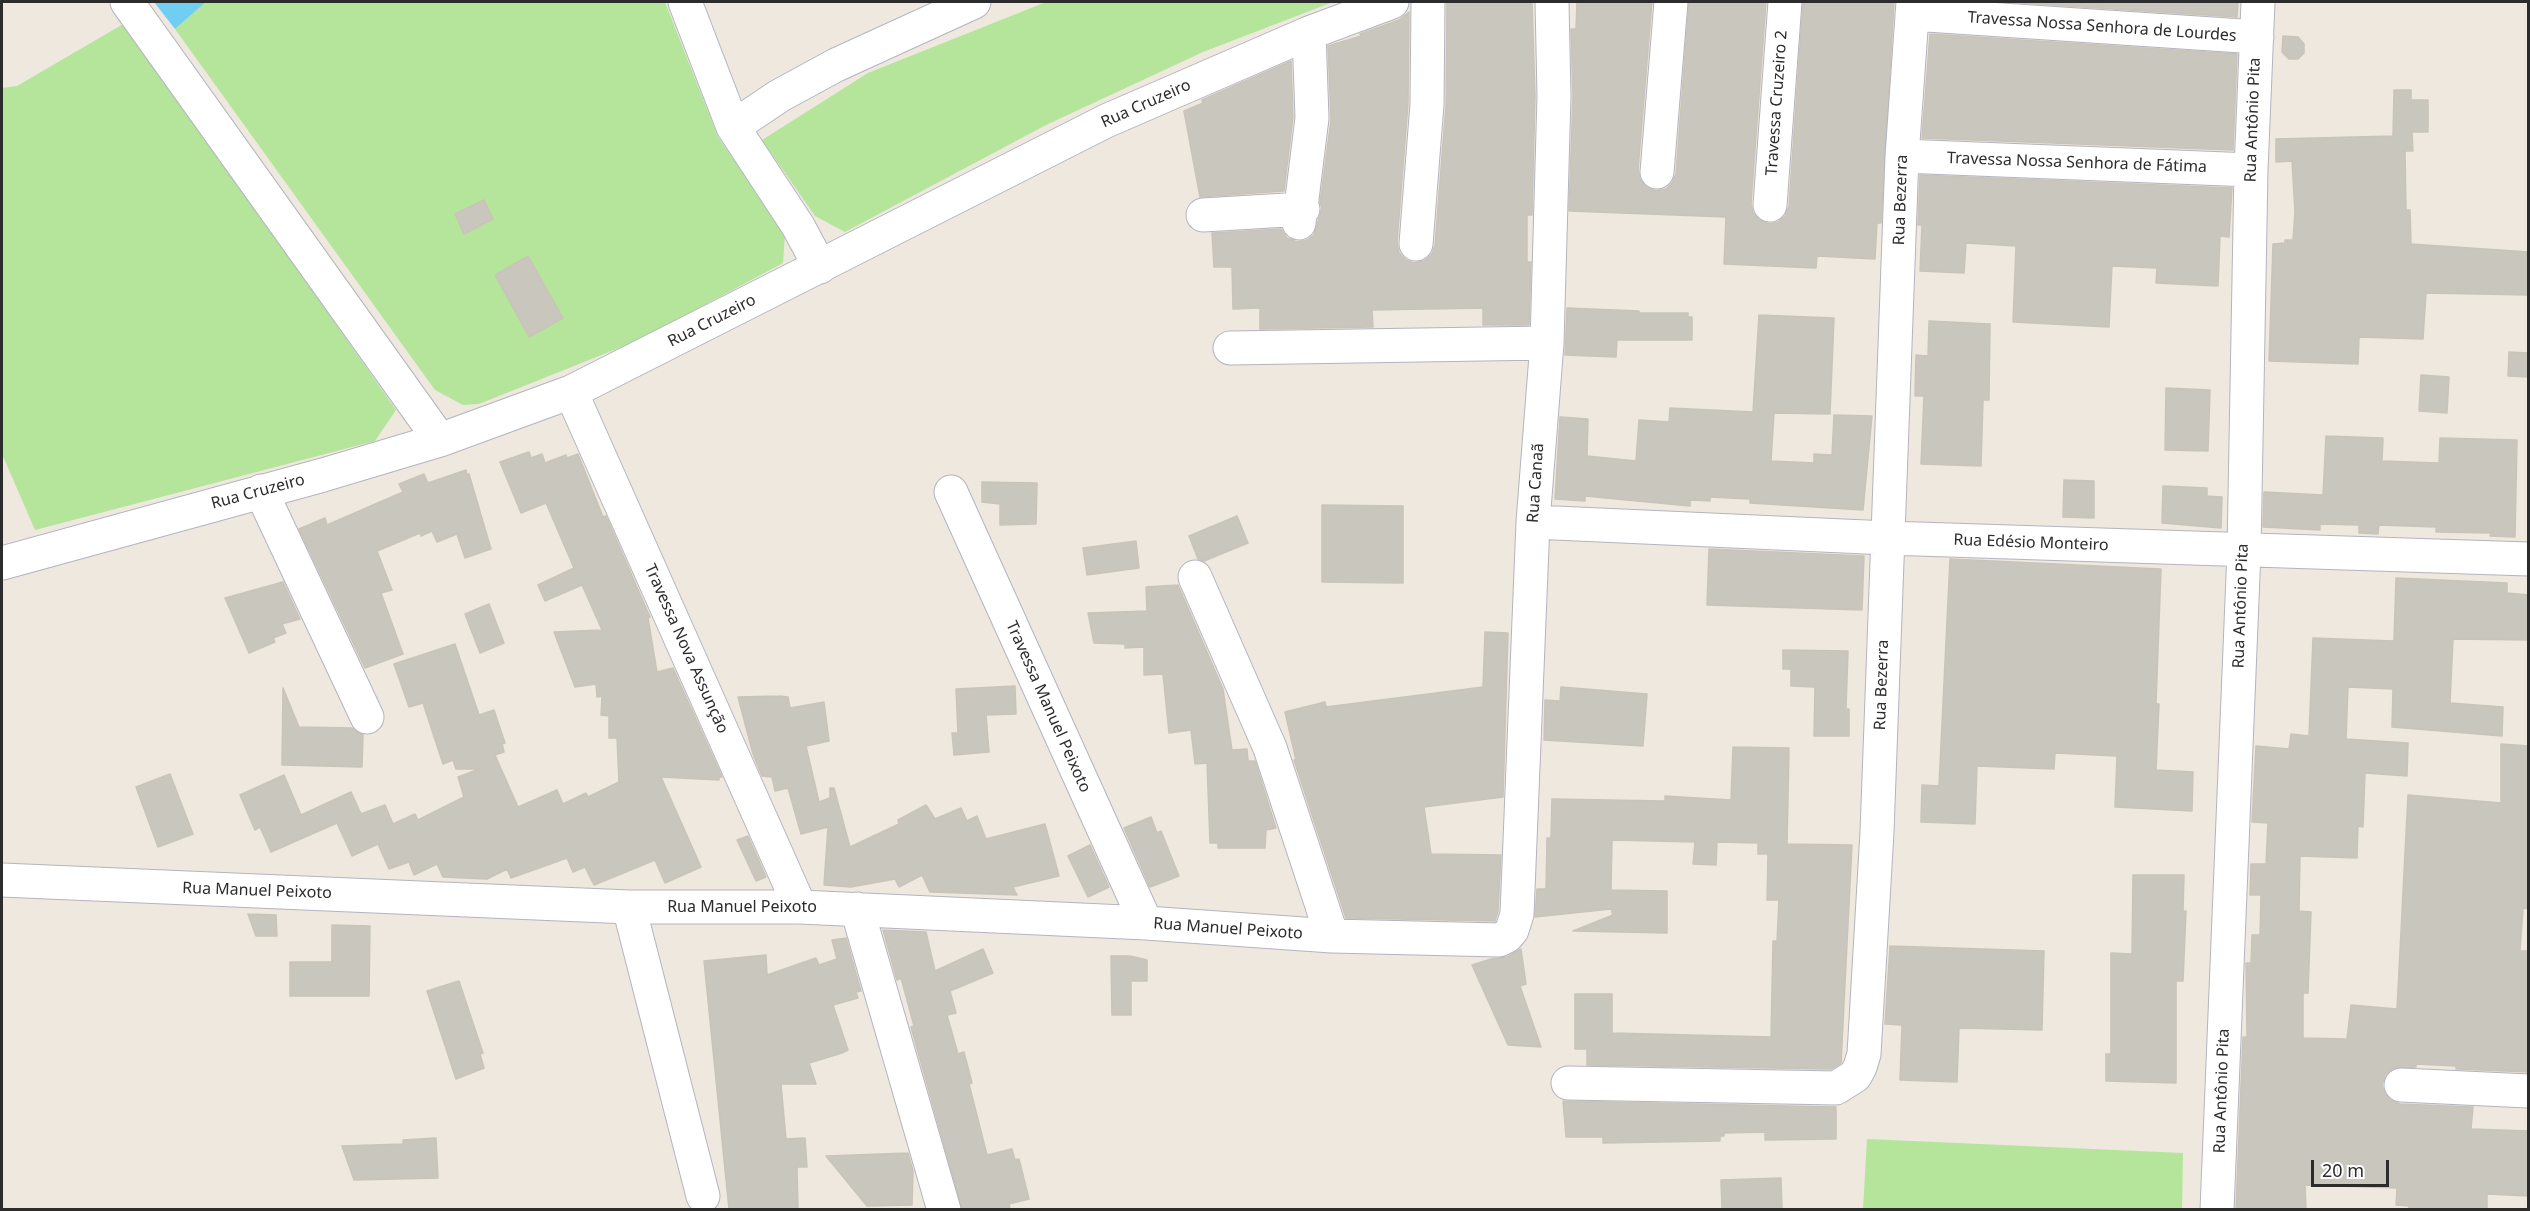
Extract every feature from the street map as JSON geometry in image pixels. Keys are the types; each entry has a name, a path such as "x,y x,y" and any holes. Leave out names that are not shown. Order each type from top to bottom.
{"street":[{"path":"127,2 440,440"},
{"path":"685,2 733,127 798,226 820,267"},
{"path":"733,127 779,96 836,65 974,2"},
{"name":"Rua Cruzeiro","path":"2,563 440,440 571,392 1106,121 1309,33 1392,2"},
{"path":"1416,244 1427,104 1428,2"},
{"name":"Rua Canaã","path":"1483,939 1499,940 1507,936 1512,930 1517,914 1533,522 1547,343 1554,96 1552,2"},
{"path":"1657,172 1671,2"},
{"name":"Travessa Cruzeiro 2","path":"1770,206 1785,2"},
{"name":"Rua Antônio Pita","path":"2217,1209 2244,551 2251,170 2258,2"},
{"name":"Travessa Nossa Senhora de Lourdes","path":"1912,8 2256,37"},
{"name":"Rua Bezerra","path":"1568,1083 1836,1088 1855,1076 1864,1054 1877,832 1902,156 1912,8"},
{"path":"1203,215 1301,216 1312,118 1309,33"},
{"name":"Travessa Nossa Senhora de Fátima","path":"1902,156 2251,170"},
{"path":"1230,348 1547,343"},
{"name":"Travessa Nova Assunção","path":"571,392 800,906"},
{"path":"261,491 366,717"},
{"name":"Travessa Manuel Peixoto","path":"951,492 1146,923"},
{"name":"Rua Edésio Monteiro","path":"1533,522 1888,538 2529,559"},
{"path":"1195,577 1270,748 1332,936"},
{"name":"Rua Manuel Peixoto","path":"2,880 629,907 800,906 1146,923 1332,936 1483,939"},
{"path":"629,907 703,1196"},
{"path":"857,909 944,1209"},
{"path":"2401,1085 2529,1091"}],"green space":[{"path":"206,2 665,2 718,137 785,233 783,263 639,340 479,404 463,405 435,390 175,29"},
{"path":"1046,2 1333,2 1203,52 1046,125 845,232 815,216 762,140 868,73"},
{"path":"125,23 396,410 375,441 35,530 2,454 2,88 17,86"},
{"path":"1867,1139 2183,1153 2182,1209 1863,1209"}],"water":[{"path":"154,2 206,2 175,29"}],"building":[{"path":"1447,2 1532,2 1535,96 1532,215 1527,215 1527,262 1531,262 1529,325 1483,325 1483,308 1372,310 1373,327 1260,329 1260,308 1233,309 1232,267 1214,267 1212,233 1281,229 1287,238 1297,242 1307,240 1314,235 1322,208 1320,203 1331,120 1328,46 1361,36 1360,34 1399,20 1409,12 1408,103 1397,243 1399,253 1406,260 1414,263 1424,261 1432,254 1435,245 1446,105"},
{"path":"1577,2 1652,2 1638,170 1640,179 1646,187 1656,191 1666,189 1676,174 1689,2 1766,2 1751,204 1753,213 1759,220 1769,224 1778,222 1785,216 1789,206 1803,2 1894,2 1881,223 1877,223 1875,259 1817,256 1816,268 1724,264 1726,217 1569,211 1573,96 1571,29 1576,29"},
{"path":"2006,2 2238,2 2237,17"},
{"path":"1930,34 2237,54 2233,150 1922,138"},
{"path":"2283,36 2298,37 2304,44 2304,53 2298,59 2289,59 2282,52"},
{"path":"1291,61 1293,117 1284,191 1200,197 1184,111 1203,103 1202,100"},
{"path":"2394,90 2411,90 2411,100 2428,100 2428,132 2412,132 2413,151 2405,151 2406,210 2410,210 2411,244 2529,252 2529,295 2426,293 2423,339 2359,337 2358,364 2269,361 2273,244 2293,240 2295,212 2292,161 2276,162 2276,139 2393,136"},
{"path":"1920,175 2232,188 2229,237 2220,236 2218,286 2156,283 2157,268 2112,266 2109,327 2013,322 2016,246 1966,243 1964,273 1920,271 1922,225 1918,225"},
{"path":"484,200 493,219 464,234 455,214"},
{"path":"528,256 563,318 529,337 495,275"},
{"path":"1567,308 1639,311 1639,313 1688,313 1688,317 1692,317 1692,340 1617,340 1616,357 1565,355"},
{"path":"1759,315 1834,318 1830,414 1774,413 1771,461 1814,463 1814,454 1832,455 1834,415 1872,416 1863,510 1750,503 1750,499 1710,497 1710,501 1690,500 1690,506 1585,496 1585,501 1555,499 1560,417 1588,419 1587,456 1636,461 1639,420 1669,422 1670,408 1753,412"},
{"path":"1929,321 1990,324 1989,400 1983,400 1981,466 1921,464 1924,396 1915,396 1916,355 1928,356"},
{"path":"2509,352 2529,353 2529,377 2508,376"},
{"path":"2421,375 2449,377 2447,413 2419,411"},
{"path":"2166,388 2210,390 2208,451 2165,450"},
{"path":"2326,436 2383,438 2382,461 2439,463 2440,438 2517,440 2515,537 2490,536 2491,533 2436,532 2436,527 2379,525 2378,534 2359,533 2359,525 2320,524 2320,530 2263,527 2264,492 2323,495"},
{"path":"529,452 531,458 542,454 545,463 566,455 567,458 578,454 603,517 606,516 650,617 648,618 657,672 673,668 722,777 719,777 719,780 661,777 701,867 665,883 655,860 594,885 585,867 573,872 567,858 511,878 507,869 487,879 443,877 437,864 414,875 409,862 389,869 378,844 352,856 337,823 271,852 260,827 255,830 240,795 284,775 301,815 351,792 361,814 385,805 393,824 415,814 418,820 464,797 458,777 479,769 456,769 453,760 443,764 423,703 409,707 394,664 455,644 479,715 494,710 505,743 502,744 504,752 495,755 518,807 557,790 563,804 586,793 588,797 619,782 617,738 609,738 609,716 601,715 602,696 597,697 596,684 575,687 554,632 602,630 582,585 545,601 538,585 574,568 546,503 521,513 500,462"},
{"path":"466,470 491,549 465,558 457,534 437,542 432,531 421,536 420,533 377,551 392,590 381,593 403,654 365,668 299,529 325,518 327,525 403,492 399,484 424,474 428,483"},
{"path":"2064,480 2094,481 2094,518 2063,517"},
{"path":"982,482 1037,483 1036,524 1000,525 1000,504 982,502"},
{"path":"2163,486 2207,488 2207,496 2222,497 2221,528 2162,523"},
{"path":"1322,505 1403,506 1403,583 1322,582"},
{"path":"1237,516 1248,543 1204,561 1198,559 1189,536"},
{"path":"1136,541 1139,568 1087,575 1083,548"},
{"path":"1709,549 1864,556 1862,610 1707,605"},
{"path":"1950,559 2161,569 2156,770 2193,772 2192,811 2115,807 2117,756 2055,753 2054,769 1977,766 1975,824 1921,822 1922,785 1939,786"},
{"path":"2396,578 2507,583 2507,593 2529,595 2529,640 2453,639 2450,703 2503,707 2502,736 2392,727 2393,689 2348,687 2346,739 2408,743 2407,776 2365,773 2363,827 2358,826 2357,858 2300,856 2299,911 2311,912 2308,993 2303,993 2303,1038 2347,1039 2351,1005 2397,1009 2408,795 2501,803 2501,744 2529,746 2529,909 2523,908 2520,951 2529,951 2529,1072 2456,1069 2456,1066 2416,1064 2416,1067 2392,1069 2385,1075 2382,1085 2390,1100 2400,1104 2473,1107 2471,1129 2529,1131 2529,1196 2487,1194 2487,1209 2409,1209 2409,1206 2396,1205 2397,1188 2305,1185 2306,1209 2236,1209 2243,1037 2247,1037 2246,963 2251,963 2252,935 2260,935 2261,895 2250,895 2251,864 2266,864 2268,823 2252,822 2256,746 2289,749 2291,734 2309,736 2313,638 2394,641"},
{"path":"283,582 300,619 282,624 286,633 273,638 275,642 249,653 225,598"},
{"path":"1178,585 1223,689 1232,750 1247,749 1248,761 1255,761 1276,828 1266,830 1265,848 1218,848 1218,843 1210,843 1207,763 1195,764 1191,730 1169,733 1163,674 1144,675 1144,647 1125,648 1125,644 1094,643 1088,613 1147,611 1146,587"},
{"path":"489,604 504,643 480,653 465,614"},
{"path":"1485,632 1508,633 1503,797 1424,807 1431,854 1501,855 1498,911 1495,921 1346,918 1294,760 1296,760 1285,712 1325,702 1326,707 1483,687"},
{"path":"1783,650 1848,651 1846,709 1849,709 1849,736 1814,736 1815,687 1791,686 1791,669 1783,669"},
{"path":"1015,686 1016,714 986,715 989,752 954,755 952,733 958,733 956,689"},
{"path":"1561,687 1647,694 1643,746 1544,740 1545,700 1560,701"},
{"path":"283,688 299,727 352,728 363,735 362,767 282,765"},
{"path":"738,697 788,697 790,708 824,702 829,741 806,746 819,802 830,798 830,788 834,788 850,847 899,824 898,820 926,805 935,819 961,808 967,821 977,816 986,839 1045,824 1059,876 1013,887 1017,895 930,892 922,875 899,887 895,879 851,887 824,885 828,827 801,834 788,788 775,791 772,777 762,776 753,754"},
{"path":"1733,747 1789,748 1787,844 1852,845 1841,1063 1831,1069 1587,1065 1587,1049 1575,1049 1575,994 1612,994 1612,1033 1771,1037 1773,941 1777,941 1779,900 1767,900 1768,854 1758,854 1758,843 1717,842 1716,865 1693,864 1695,842 1612,840 1611,890 1667,891 1667,933 1573,931 1613,915 1611,909 1535,917 1537,889 1546,889 1547,838 1551,838 1552,799 1665,801 1665,796 1731,800"},
{"path":"170,774 193,834 158,847 136,787"},
{"path":"1151,817 1157,833 1161,831 1179,876 1150,887 1124,828"},
{"path":"748,836 766,877 756,881 737,840"},
{"path":"1090,845 1109,887 1088,897 1068,856"},
{"path":"2133,875 2184,875 2183,911 2186,911 2183,981 2176,981 2176,1083 2106,1081 2106,1054 2111,1054 2111,953 2132,954"},
{"path":"248,914 276,915 277,936 256,936"},
{"path":"332,925 370,926 369,996 290,996 290,962 332,962"},
{"path":"883,930 926,932 935,971 983,949 993,973 950,991 956,1013 947,1015 958,1054 964,1052 972,1083 969,1084 987,1155 1012,1149 1015,1160 1019,1159 1029,1199 1009,1204 1010,1209 962,1209 911,1027 914,1026 901,978 897,980"},
{"path":"846,938 861,991 856,992 858,998 833,1005 848,1050 809,1063 816,1084 781,1084 786,1139 805,1138 807,1167 797,1167 798,1209 729,1209 704,961 766,955 767,975 816,958 819,965 837,959 832,940"},
{"path":"1890,946 2044,951 2042,1030 1959,1028 1957,1082 1900,1080 1902,1025 1885,1024"},
{"path":"1521,949 1526,984 1520,986 1541,1047 1508,1045 1472,965 1507,957"},
{"path":"1111,956 1130,956 1147,960 1147,981 1131,981 1131,1015 1112,1015"},
{"path":"459,981 483,1053 480,1054 484,1068 456,1079 427,991"},
{"path":"1563,1101 1836,1107 1836,1139 1765,1140 1765,1132 1724,1133 1724,1136 1720,1136 1720,1141 1603,1143 1603,1137 1566,1137"},
{"path":"436,1138 438,1178 354,1180 342,1146 403,1144 403,1140"},
{"path":"908,1153 913,1171 912,1205 867,1206 826,1156"},
{"path":"1781,1178 1782,1209 1722,1209 1721,1180"}]}
